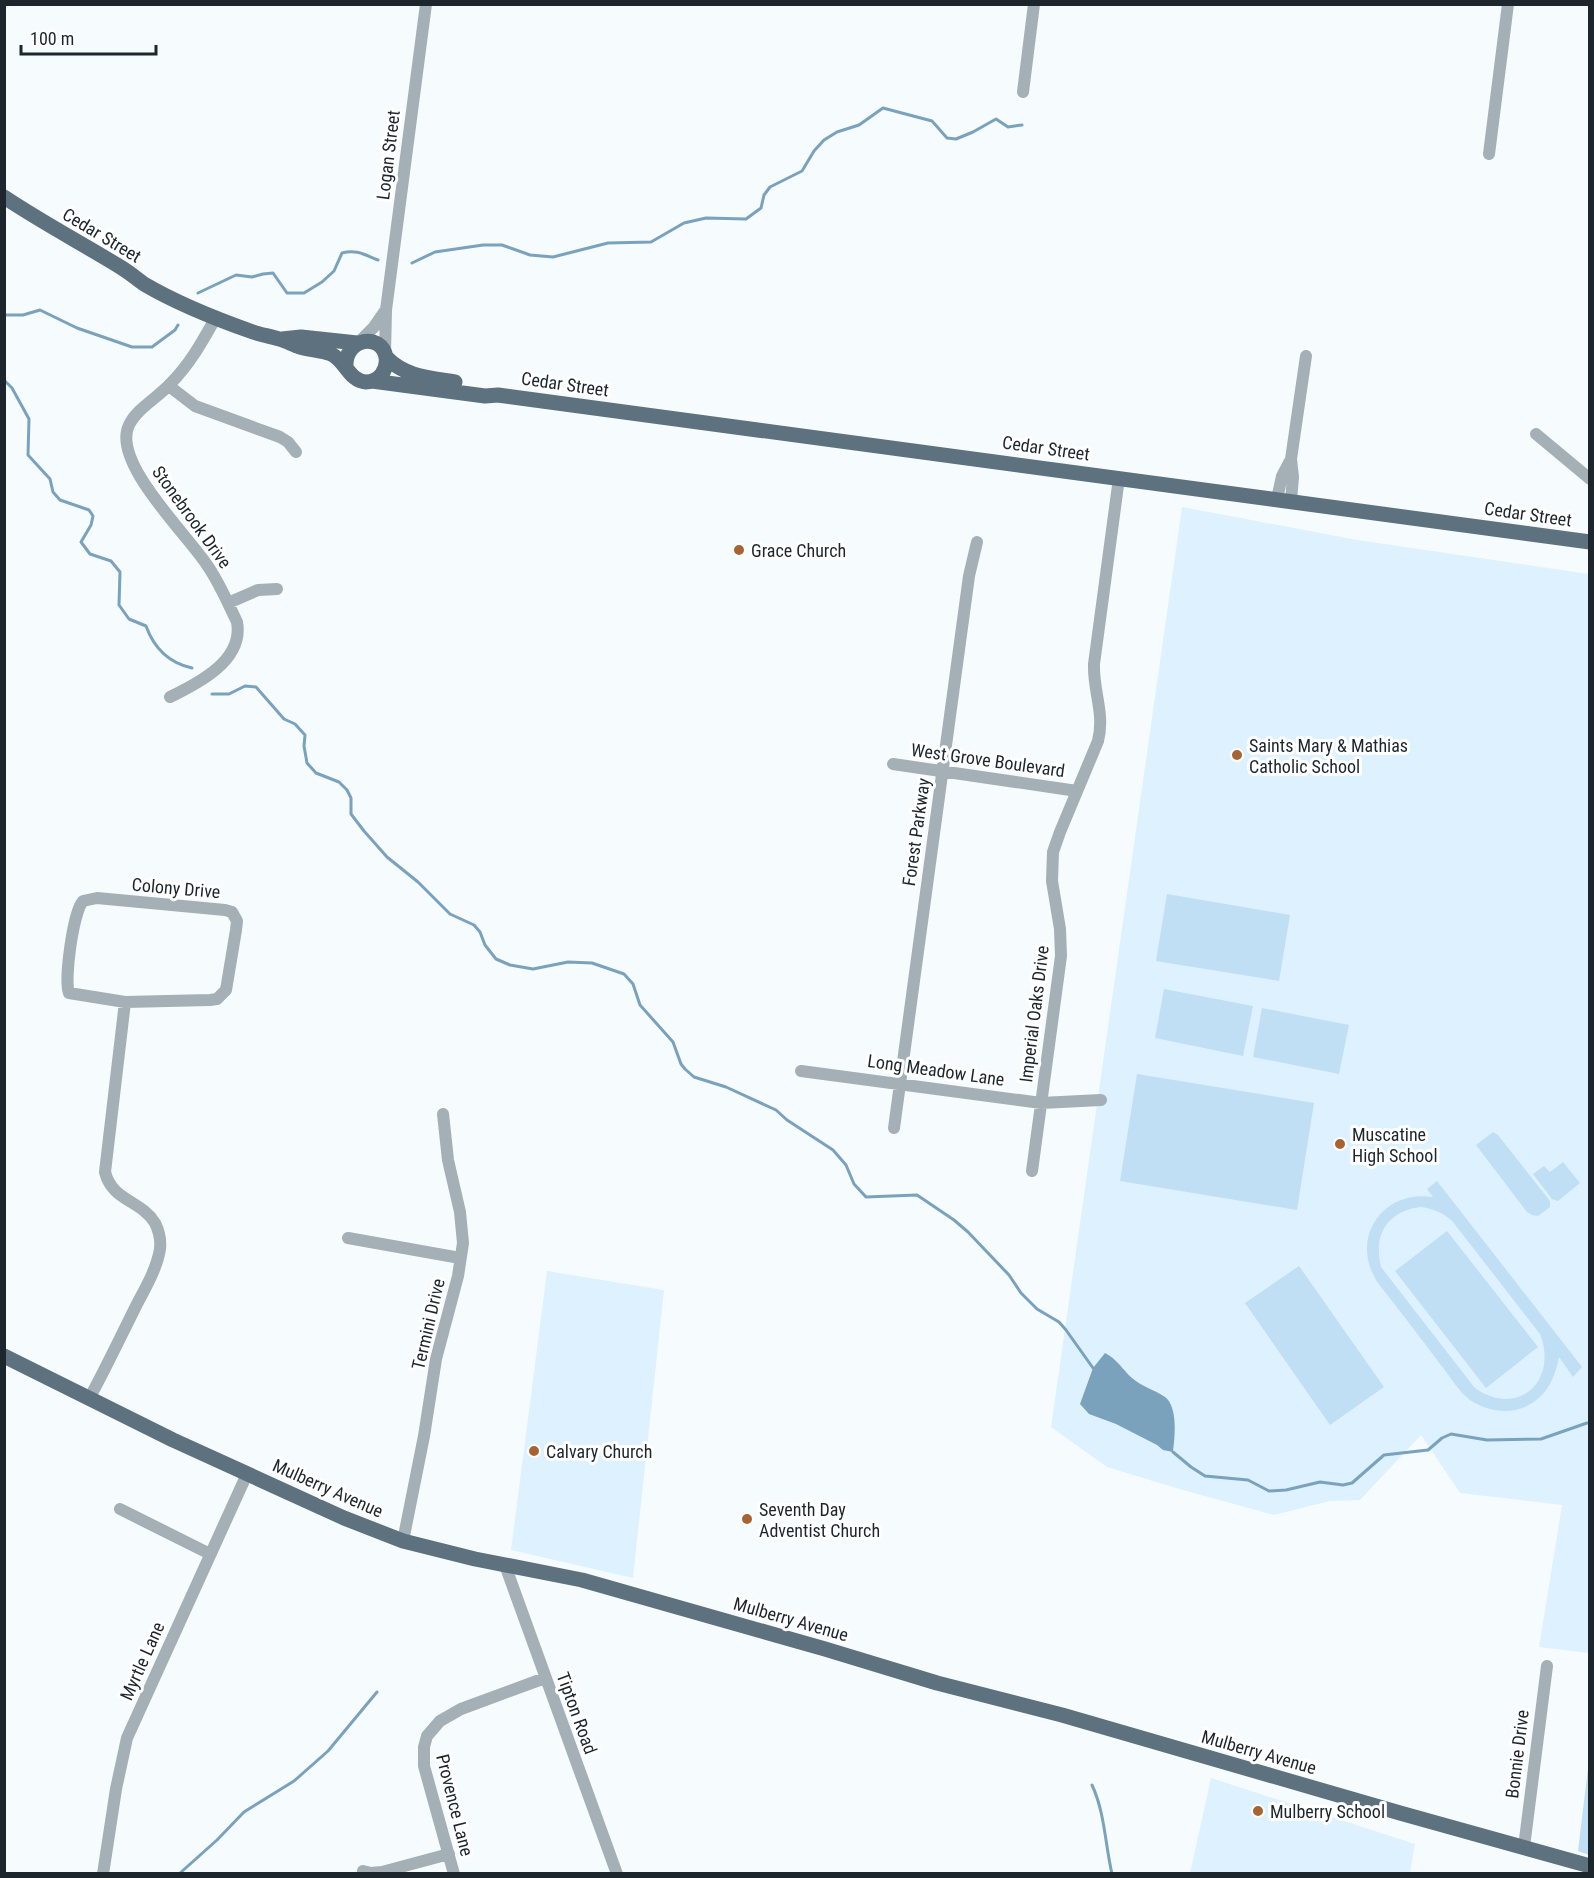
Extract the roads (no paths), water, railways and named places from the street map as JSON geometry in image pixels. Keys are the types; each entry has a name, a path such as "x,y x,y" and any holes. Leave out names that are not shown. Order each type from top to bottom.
{"main road":[{"name":"Cedar Street","path":"4,197 145,284 215,319 258,334 282,339 297,347 332,354 346,366"},
{"name":"Cedar Street","path":"282,339 301,337 358,343"},
{"path":"371,342 382,348 386,355 385,369 372,381 353,377 346,366 348,353 358,343 371,342"},
{"name":"Cedar Street","path":"386,355 395,366 411,374 486,387 498,394"},
{"name":"Cedar Street","path":"372,381 484,396 498,394 1590,542"},
{"name":"Mulberry Avenue","path":"4,1356 247,1474 344,1518 403,1541 436,1551 582,1580 937,1683 1043,1710 1590,1866"}],"street":[{"name":"Logan Street","path":"386,355 386,310 426,4"},
{"path":"1023,92 1034,4"},
{"path":"1489,154 1508,4"},
{"path":"358,343 374,327 386,310"},
{"name":"Stonebrook Drive","path":"170,698 195,684 226,660 236,648 239,631 228,603 202,557 135,469 126,449 125,440 130,423 170,386 196,353 215,319"},
{"path":"1284,500 1282,476 1291,459 1306,356"},
{"path":"170,386 195,406 280,437 288,442 296,452"},
{"path":"1536,434 1589,478"},
{"name":"Imperial Oaks Drive","path":"1032,1170 1062,942 1052,880 1052,864 1060,832 1098,741 1101,727 1094,664 1119,478"},
{"name":"Forest Parkway","path":"894,1128 969,576 977,542"},
{"path":"228,603 258,590 278,589"},
{"name":"West Grove Boulevard","path":"893,764 1077,791"},
{"name":"Colony Drive","path":"108,899 225,910 235,914 236,930 229,983 222,995 210,1000 126,1002 74,995 68,990 77,912 83,901 108,899"},
{"path":"90,1399 148,1282 159,1252 160,1241 159,1232 151,1218 114,1191 106,1179 105,1172 126,1002"},
{"name":"Long Meadow Lane","path":"801,1071 1041,1103 1101,1100"},
{"name":"Termini Drive","path":"403,1541 424,1436 436,1359 458,1276 463,1243 463,1230 448,1160 443,1114"},
{"path":"348,1238 460,1258"},
{"name":"Myrtle Lane","path":"103,1874 116,1789 127,1738 247,1474"},
{"path":"120,1509 210,1554"},
{"name":"Tipton Road","path":"505,1565 616,1874"},
{"name":"Bonnie Drive","path":"1524,1847 1546,1666"},
{"name":"Provence Lane","path":"454,1874 424,1766 423,1747 427,1736 440,1721 461,1709 545,1678"},
{"path":"363,1871 382,1872 448,1854"}],"waterway":[{"path":"412,263 435,252 483,245 502,245 530,255 553,257 608,243 651,242 684,223 706,218 746,219 761,208 764,195 770,187 802,171 824,140 837,132 859,125 883,108 932,121 947,138 956,139 996,119 1008,127 1022,125"},
{"path":"198,293 236,275 252,277 273,273 287,293 304,293 334,271 342,253 357,252 378,260"},
{"path":"4,315 23,315 40,310 77,328 132,347 152,347 175,330 178,325"},
{"path":"4,380 12,388 29,419 28,455 50,479 53,492 60,500 89,510 93,516 91,525 81,542 90,554 111,561 120,572 119,605 129,619 146,626 153,641 163,653 176,662 192,668"},
{"path":"212,694 229,694 245,686 256,687 284,719 295,724 305,735 307,763 316,773 339,782 347,790 351,798 351,814 364,831 387,857 418,882 450,914 474,925 496,959 510,965 533,969 568,962 592,963 624,974 633,984 640,1005 673,1042 681,1064 694,1077 726,1087 776,1110 787,1120 833,1150 846,1165 854,1184 866,1197 917,1195 954,1220 1009,1275 1021,1293 1037,1309 1059,1322 1093,1368"},
{"path":"1173,1452 1205,1476 1248,1480 1269,1491 1286,1490 1320,1482 1343,1485 1352,1483 1384,1455 1428,1450 1442,1438 1451,1434 1487,1440 1541,1439 1587,1423"},
{"path":"179,1874 244,1812 294,1781 328,1751 377,1692"},
{"path":"1092,1785 1102,1818 1112,1874"}],"place":[{"name":"Grace Church","path":"739,550"},
{"name":"Saints Mary & Mathias Catholic School","path":"1237,755"},
{"name":"Muscatine High School","path":"1340,1144"},
{"name":"Calvary Church","path":"534,1451"},
{"name":"Seventh Day Adventist Church","path":"747,1519"},
{"name":"Mulberry School","path":"1258,1811"}]}
